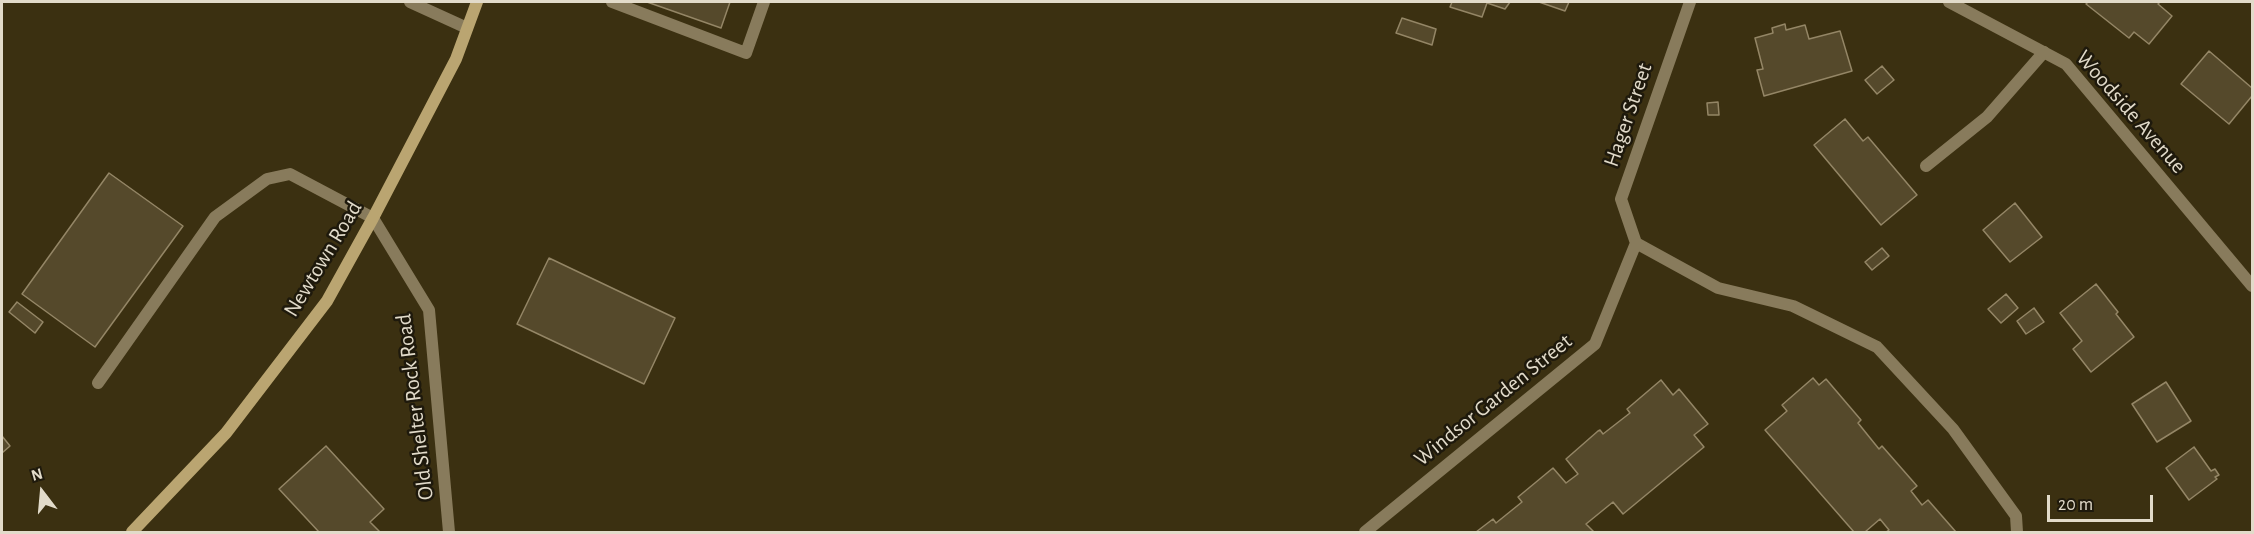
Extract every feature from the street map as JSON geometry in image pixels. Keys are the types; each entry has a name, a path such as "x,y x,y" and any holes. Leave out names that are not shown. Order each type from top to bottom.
{"main road":[{"name":"Newtown Road","path":"132,532 226,433 327,301 456,59 477,2"}],"street":[{"path":"410,2 467,28"},
{"path":"612,2 746,53 764,2"},
{"name":"Hager Street","path":"1636,243 1621,199 1690,2"},
{"name":"Woodside Avenue","path":"1948,2 2066,64 2253,286"},
{"path":"1926,166 1987,117 2044,52"},
{"path":"98,383 215,217 267,179 290,174 373,218"},
{"name":"Old Shelter Rock Road","path":"373,218 429,310 449,532"},
{"path":"1636,243 1718,288 1793,306 1877,347 1953,429 2016,516 2017,532"},
{"name":"Windsor Garden Street","path":"1365,532 1594,344 1636,243"}],"building":[{"path":"647,2 730,2 721,28"},
{"path":"1452,2 1510,2 1505,9 1487,3 1482,17 1450,7"},
{"path":"1539,2 1569,2 1565,11"},
{"path":"2088,2 2160,2 2158,4 2172,16 2149,44 2134,32 2129,38 2086,4"},
{"path":"1402,18 1436,29 1432,45 1396,33"},
{"path":"1785,24 1786,30 1805,25 1809,39 1840,31 1852,71 1764,96 1757,70 1763,69 1755,38 1773,33 1772,28"},
{"path":"2209,51 2252,88 2252,96 2229,124 2181,84"},
{"path":"1882,66 1894,80 1877,94 1865,80"},
{"path":"1718,102 1719,115 1708,115 1707,103"},
{"path":"1845,119 1863,141 1868,137 1917,195 1881,225 1814,145"},
{"path":"109,173 183,226 95,347 22,294"},
{"path":"2015,203 2042,237 2010,262 1983,230"},
{"path":"1882,248 1889,256 1872,270 1865,262"},
{"path":"549,258 675,318 644,384 517,324"},
{"path":"2096,284 2134,337 2091,372 2073,349 2082,341 2060,313"},
{"path":"2006,294 2018,308 2001,323 1988,309"},
{"path":"17,302 43,322 35,333 9,312"},
{"path":"2034,308 2044,322 2026,334 2017,321"},
{"path":"1813,378 1819,385 1826,379 1861,420 1858,423 1879,449 1882,446 1917,486 1911,491 1922,505 1928,500 1956,532 1886,532 1889,530 1880,519 1865,532 1854,532 1765,430 1787,411 1782,405"},
{"path":"1661,380 1673,395 1679,389 1708,424 1694,435 1704,447 1623,514 1613,502 1586,524 1594,532 1476,532 1493,519 1496,523 1522,502 1518,497 1553,468 1566,483 1578,474 1566,459 1598,431 1600,430 1603,434 1630,413 1627,409"},
{"path":"2166,382 2191,421 2157,442 2132,404"},
{"path":"2,436 10,446 2,453"},
{"path":"326,446 384,509 370,522 380,532 319,532 279,489"},
{"path":"2194,447 2211,471 2215,469 2219,475 2189,500 2166,468"}]}
